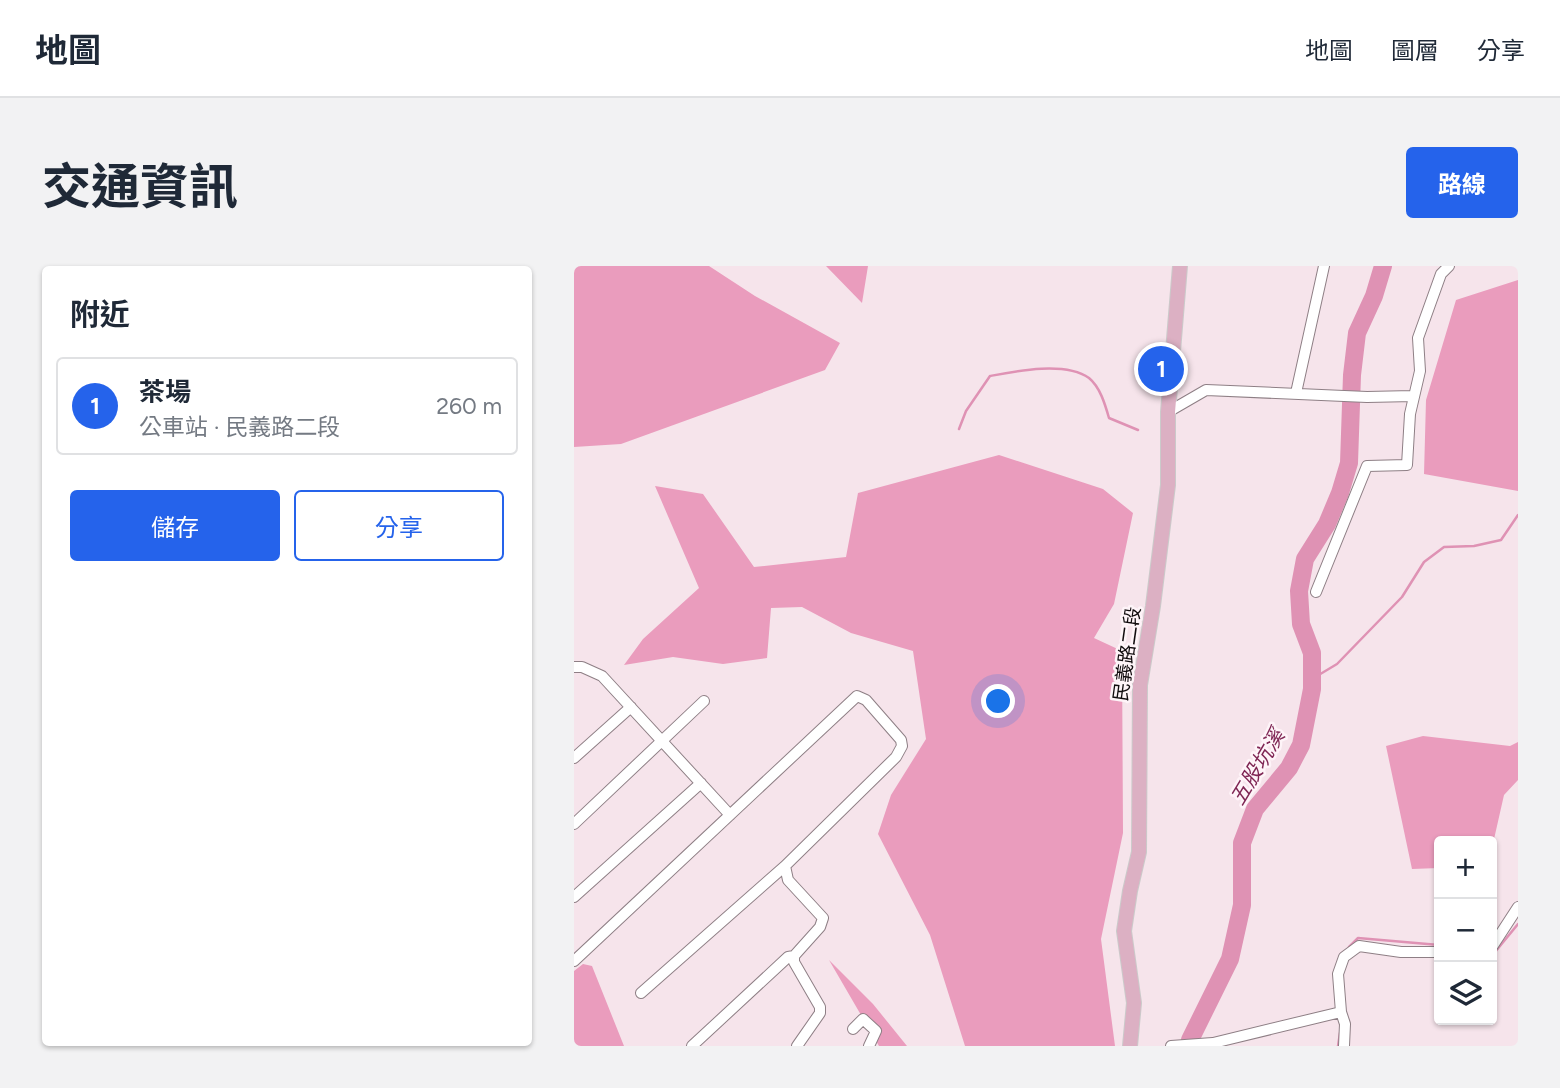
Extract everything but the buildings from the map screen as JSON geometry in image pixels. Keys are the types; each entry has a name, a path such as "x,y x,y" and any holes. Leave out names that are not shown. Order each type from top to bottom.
{"main road":[{"name":"民義路二段","path":"1130,1046 1133,1003 1124,931 1139,852 1140,685 1168,485 1168,412 1180,266"}],"street":[{"path":"1296,393 1324,266"},
{"path":"1316,592 1367,466 1408,465 1410,414 1420,371 1418,338 1441,274 1449,266"},
{"path":"1168,412 1206,390 1367,397 1413,396"},
{"path":"574,667 582,667 602,676 730,815"},
{"path":"574,961 857,696 866,700 901,740 902,746 896,757 785,866 641,993"},
{"path":"574,824 704,701"},
{"path":"574,758 631,707"},
{"path":"574,897 701,783"},
{"path":"692,1046 788,957 794,956 820,927 822,918 788,880 785,866"},
{"path":"1497,939 1518,907"},
{"path":"1344,1046 1345,1024 1341,1012 1338,974 1344,957 1359,946 1401,952 1434,952"},
{"path":"794,956 794,962 820,1007 820,1013 797,1046"},
{"path":"1172,1046 1213,1043 1341,1012"},
{"path":"853,1029 863,1019 876,1031 869,1046"}],"shaded area":[{"path":"574,266 709,266 755,296 840,343 825,370 621,444 574,447"},
{"path":"826,266 868,266 862,303"},
{"path":"1518,280 1518,491 1424,474 1426,400 1456,300"},
{"path":"999,455 1103,489 1133,513 1114,604 1094,638 1122,651 1123,833 1101,939 1115,1046 965,1046 930,935 878,834 891,795 926,739 913,651 851,633 802,607 771,608 767,658 723,664 673,657 624,665 643,639 699,588 655,486 703,494 754,567 846,557 858,493"},
{"path":"1423,736 1510,746 1518,742 1518,780 1504,795 1495,836 1434,836 1434,868 1412,869 1386,746"},
{"path":"829,960 873,1004 907,1046 879,1046"},
{"path":"583,964 592,966 624,1046 574,1046 574,971"}],"waterway":[{"name":"五股坑溪","path":"1192,1046 1190,1040 1230,959 1242,905 1242,843 1255,809 1289,768 1301,745 1312,689 1312,653 1301,624 1299,591 1305,559 1327,524 1349,463 1352,375 1357,333 1374,296 1383,266"},
{"path":"959,429 966,411 990,376 1054,369 1079,373 1089,378 1099,391 1109,418 1138,430"},
{"path":"1312,679 1337,664 1402,597 1424,562 1444,547 1474,546 1501,540 1518,515"},
{"path":"1497,950 1518,924"},
{"path":"1349,947 1358,938 1434,945"},
{"path":"1338,1046 1340,1033"}],"place":[{"name":"茶場","path":"1161,369"}]}
